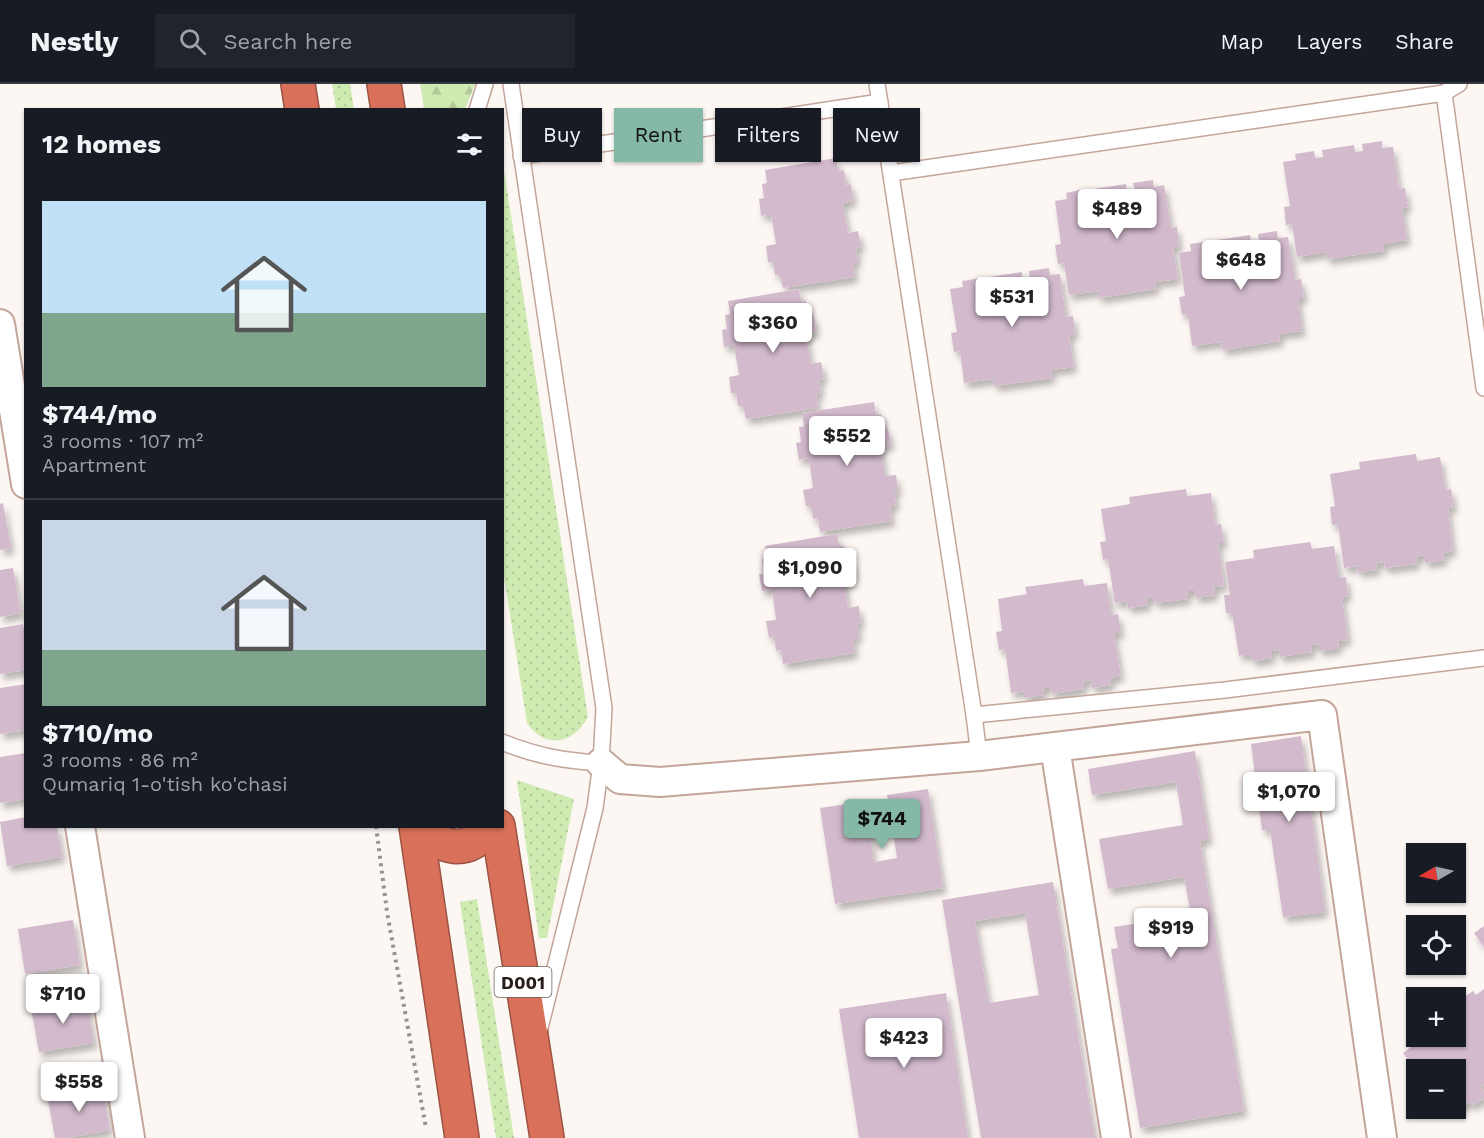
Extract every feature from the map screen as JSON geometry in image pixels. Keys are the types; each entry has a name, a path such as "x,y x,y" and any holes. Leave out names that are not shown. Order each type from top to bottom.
{"highway":[{"path":"298,84 302,108"},
{"path":"384,84 388,108"},
{"path":"416,828 462,1138"},
{"path":"419,828 437,842 459,847 471,844 488,828"},
{"name":"D001","path":"498,828 547,1138"}],"street":[{"path":"0,324 24,472"},
{"path":"601,763 620,778 660,782 979,756 1322,715 1382,1138"},
{"path":"1055,747 1116,1138"},
{"path":"80,828 130,1138"}],"lane":[{"path":"478,108 485,84"},
{"path":"511,84 604,708 601,763 595,808 534,1052"},
{"path":"877,84 979,756"},
{"path":"891,173 1444,93 1459,84"},
{"path":"1444,93 1484,388"},
{"path":"521,156 880,102"},
{"path":"974,715 1226,690 1484,658"},
{"path":"504,743 530,753 568,761 601,763"}],"path":[{"path":"376,828 387,912 428,1138"}],"green space":[{"path":"332,84 350,84 354,108 336,108"},
{"path":"420,84 475,84 466,108 424,108"},
{"path":"504,170 588,717 575,733 559,740 542,737 534,732 527,723 504,576"},
{"path":"517,780 574,799 547,938 539,938"},
{"path":"477,899 514,1138 496,1138 460,902"}],"building":[{"path":"1382,141 1382,148 1393,147 1399,189 1405,188 1408,207 1402,208 1407,240 1383,244 1384,251 1327,259 1326,252 1297,257 1292,224 1286,225 1284,207 1290,206 1283,162 1296,160 1295,154 1314,151 1315,158 1323,157 1322,150 1354,145 1355,152 1363,151 1362,144"},
{"path":"833,159 833,162 837,162 838,171 844,170 846,185 851,184 853,201 843,203 848,233 858,231 861,247 856,248 858,261 853,262 855,277 783,288 780,275 775,275 773,262 768,262 766,246 776,244 771,214 761,216 759,199 764,198 762,184 767,183 765,170"},
{"path":"1153,180 1154,187 1164,185 1171,228 1177,227 1179,246 1173,247 1178,279 1155,282 1156,289 1099,298 1098,291 1069,295 1064,263 1058,264 1055,245 1061,244 1055,201 1067,199 1066,193 1085,189 1087,196 1095,195 1094,189 1126,184 1127,191 1135,190 1133,183"},
{"path":"1277,231 1278,238 1288,237 1295,280 1301,279 1304,298 1298,298 1302,331 1279,334 1280,341 1223,350 1221,342 1192,346 1188,314 1182,315 1179,297 1185,296 1179,253 1191,251 1190,244 1210,241 1210,248 1219,247 1217,240 1250,235 1251,243 1259,241 1258,234"},
{"path":"1049,268 1050,275 1060,274 1066,317 1073,316 1075,334 1069,335 1074,367 1051,370 1052,378 995,386 993,379 964,383 960,351 954,352 951,333 957,332 950,289 963,287 962,281 981,278 982,285 990,283 989,277 1022,272 1022,279 1030,278 1029,271"},
{"path":"799,289 801,302 806,301 808,316 814,315 816,332 806,334 811,364 821,362 824,378 819,379 821,393 816,394 818,408 746,419 743,406 738,406 736,393 731,393 729,377 739,375 734,345 724,347 722,330 727,329 725,315 730,314 728,301"},
{"path":"874,402 876,415 881,414 883,429 888,428 891,445 881,446 885,476 896,475 898,491 894,492 896,505 890,506 892,521 820,532 818,518 813,519 811,506 806,506 803,490 813,488 809,458 799,460 796,443 801,442 799,427 804,426 802,413"},
{"path":"1416,454 1417,461 1440,457 1445,490 1451,489 1454,507 1448,508 1453,551 1443,553 1445,560 1425,563 1424,555 1416,557 1417,564 1385,568 1384,562 1376,563 1377,570 1358,572 1357,566 1344,568 1338,524 1332,525 1330,507 1335,506 1330,474 1360,469 1359,462"},
{"path":"1186,489 1187,496 1211,493 1215,525 1221,524 1224,543 1218,543 1224,586 1214,587 1215,595 1196,598 1195,591 1187,591 1188,599 1155,603 1154,597 1147,598 1148,605 1128,608 1127,601 1115,603 1108,559 1103,560 1100,542 1106,541 1101,509 1130,504 1129,497"},
{"path":"3,503 11,548 0,550 0,504"},
{"path":"837,534 839,546 844,546 846,560 851,559 854,576 844,578 848,608 859,606 861,623 857,624 859,637 853,638 855,653 783,664 781,650 776,651 774,637 769,638 766,621 776,620 772,590 762,591 759,574 764,574 762,559 768,558 765,546"},
{"path":"1310,542 1312,549 1334,546 1339,578 1346,577 1348,596 1342,597 1348,640 1338,641 1339,648 1319,651 1319,644 1311,645 1312,652 1280,657 1279,650 1270,651 1272,658 1252,661 1251,654 1239,656 1232,613 1226,613 1224,595 1230,595 1225,562 1254,558 1253,550"},
{"path":"13,568 21,613 0,617 0,570"},
{"path":"1083,579 1084,586 1107,583 1111,615 1118,614 1121,633 1114,633 1121,676 1110,678 1111,685 1092,688 1091,680 1083,682 1084,689 1052,694 1051,687 1043,688 1044,695 1024,698 1024,691 1011,693 1005,649 999,650 996,632 1002,631 998,599 1027,594 1025,587"},
{"path":"23,624 24,670 0,674 0,628"},
{"path":"24,684 24,730 0,734 0,688"},
{"path":"1301,736 1325,912 1283,917 1270,830 1262,830 1251,744"},
{"path":"1195,751 1209,839 1200,841 1244,1111 1140,1128 1111,949 1118,948 1114,927 1191,915 1184,877 1108,889 1099,839 1183,825 1176,782 1092,795 1088,769"},
{"path":"24,753 24,799 0,803 0,757"},
{"path":"928,789 943,888 835,904 820,808 865,801 874,862 897,858 887,795"},
{"path":"24,817 24,828 57,828 62,857 7,866 0,822"},
{"path":"1053,882 1095,1138 981,1138 942,900","holes":["1025,913 1039,995 989,1003 975,921"]},
{"path":"73,920 80,965 25,974 18,929"},
{"path":"1484,926 1484,947 1474,933"},
{"path":"1484,989 1484,1085 1481,1087 1484,1098 1473,1105 1470,1101 1466,1104 1466,1059 1407,1059 1403,1053 1411,1047 1466,1047 1466,996 1473,991 1476,995"},
{"path":"946,993 968,1138 859,1138 839,1009"},
{"path":"86,998 94,1043 39,1052 31,1008"},
{"path":"102,1086 110,1130 55,1138 47,1095"}]}
